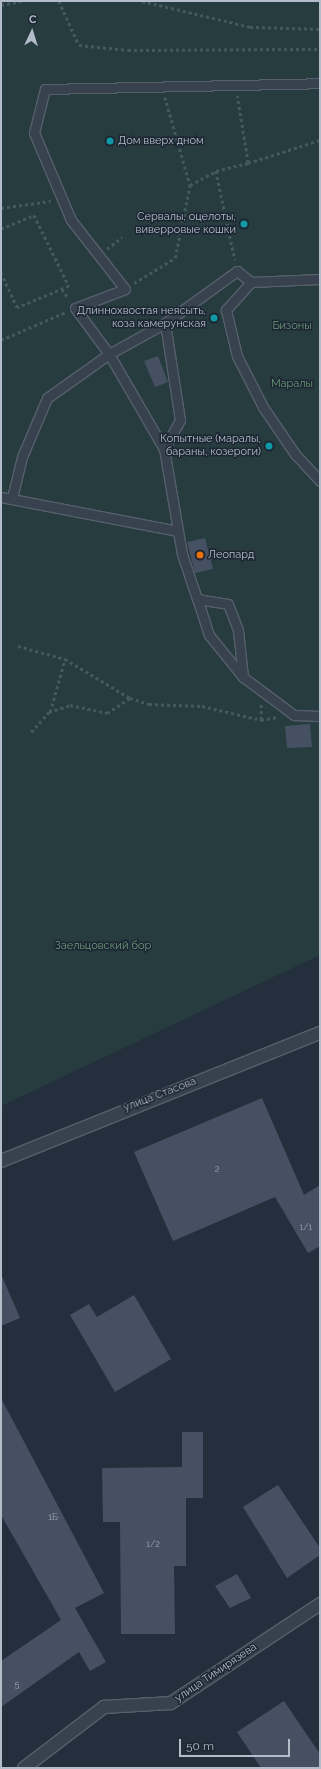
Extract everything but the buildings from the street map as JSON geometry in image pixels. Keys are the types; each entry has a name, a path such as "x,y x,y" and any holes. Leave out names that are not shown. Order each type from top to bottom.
{"street":[{"path":"320,83 235,82 162,87 45,89 34,134 62,195 71,220 125,289 75,308 110,354 164,449 178,531 196,599 209,635 243,677 261,691 294,715 320,716"},
{"path":"12,498 22,458 47,398 110,354 165,323 237,271 252,282 320,279"},
{"path":"252,282 226,310 237,356 263,407 295,454 320,481"},
{"path":"164,449 180,420 165,323"},
{"path":"1,497 178,531"},
{"path":"196,599 228,604 238,630 243,677"},
{"name":"улица Стасова","path":"1,1160 320,1033"},
{"name":"улица Тимирязева","path":"24,1768 104,1708 171,1703 320,1604"}],"path":[{"path":"1,5 22,1"},
{"path":"59,1 79,45 128,50 320,49"},
{"path":"142,1 250,27 320,29"},
{"path":"235,82 248,163"},
{"path":"125,289 175,258 190,185 162,87"},
{"path":"190,185 216,170 248,163 320,140"},
{"path":"216,170 237,271"},
{"path":"1,208 48,203 62,195"},
{"path":"1,229 34,215 69,286 17,308 1,273"},
{"path":"99,256 122,237"},
{"path":"1,340 75,308"},
{"path":"18,646 65,659 130,698 149,704 202,706 261,720 261,691"},
{"path":"31,732 49,712 65,659"},
{"path":"49,712 70,705 106,712 130,698"}],"green space":[{"path":"1,1 320,1 320,955 1,1106"}],"place":[{"name":"Дом вверх дном","path":"110,141"},
{"name":"Сервалы, оцелоты, виверровые кошки","path":"244,224"},
{"name":"Длиннохвостая неясыть, коза камерунская","path":"214,318"},
{"name":"Копытные (маралы, бараны, козероги)","path":"269,446"},
{"name":"Леопард","path":"200,555"}],"park label":[{"name":"Бизоны","path":"292,326"},
{"name":"Маралы","path":"292,384"},
{"name":"Заельцовский бор","path":"103,946"}]}
